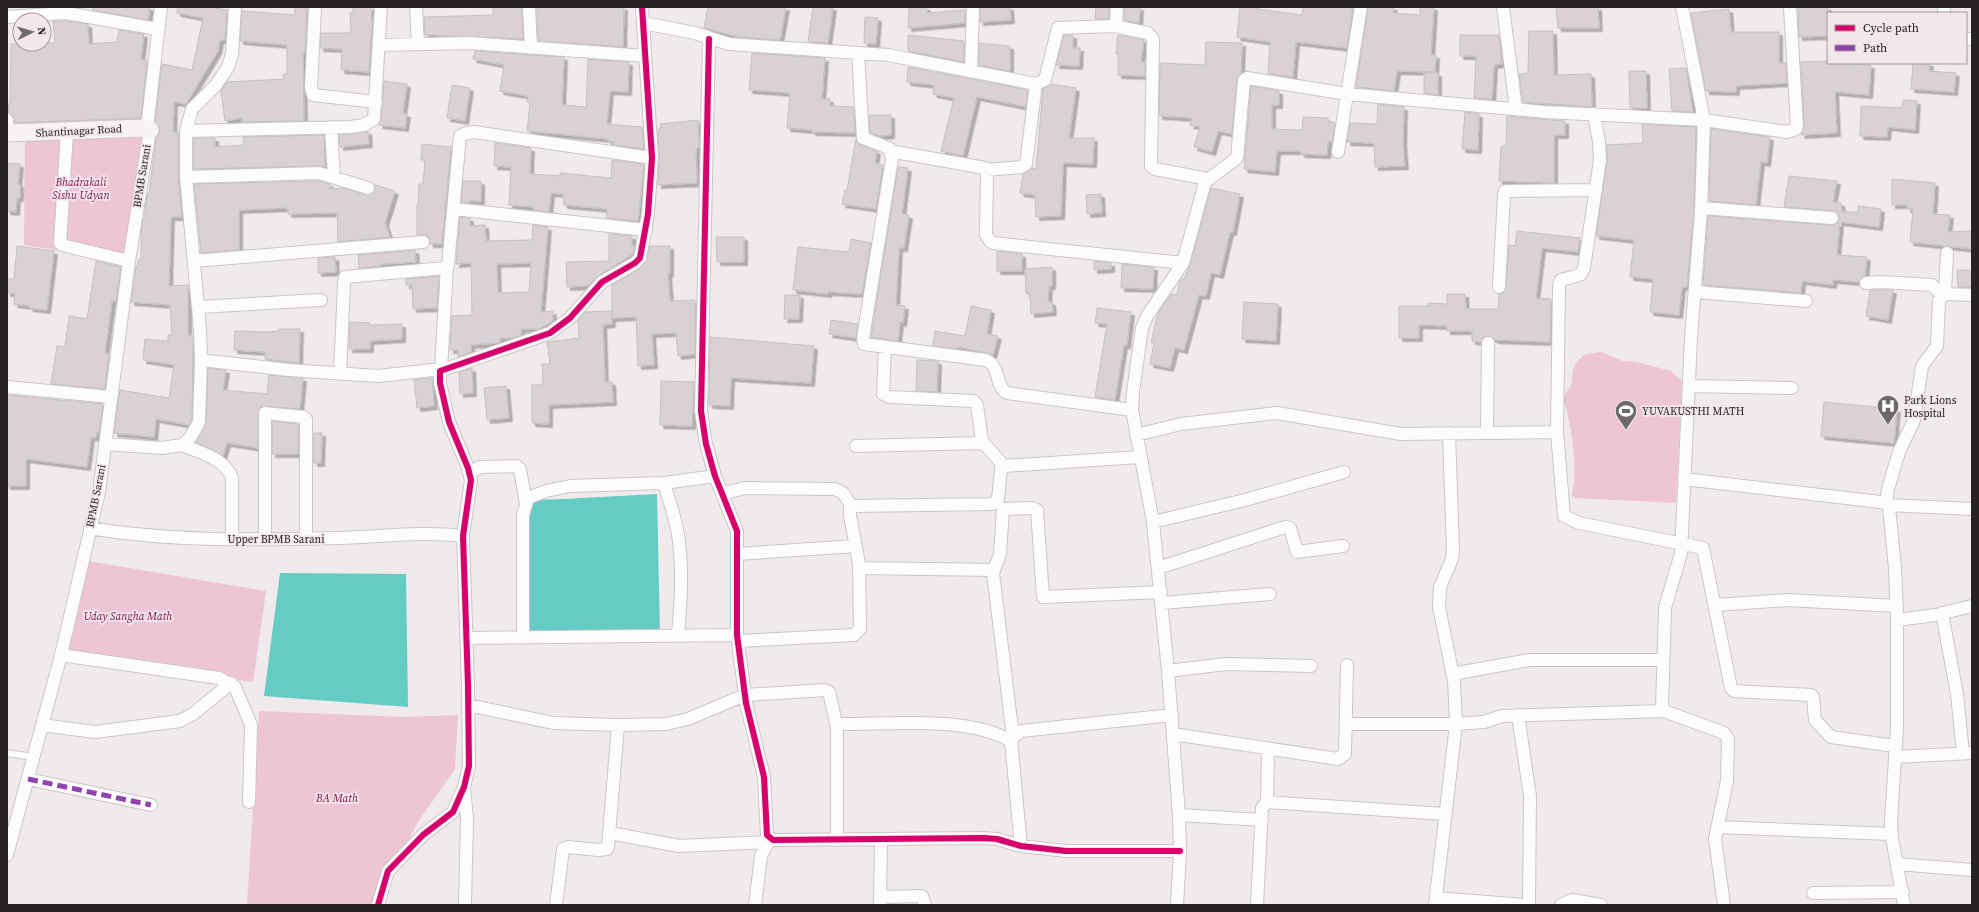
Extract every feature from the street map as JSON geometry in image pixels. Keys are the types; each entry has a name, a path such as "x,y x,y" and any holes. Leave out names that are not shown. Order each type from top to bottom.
{"street":[{"name":"BPMB Sarani","path":"7,855 61,655 99,492 148,129 161,7"},
{"path":"105,444 162,448 182,445 190,438 198,422 202,360 186,177 186,131 192,110 216,85 228,67 232,54 235,7"},
{"path":"315,7 311,87 313,95 376,102"},
{"path":"186,131 331,127 364,125 370,123 374,119 376,102 381,7"},
{"path":"416,7 418,44"},
{"path":"529,7 530,48"},
{"path":"202,360 288,370 378,376 441,369 550,333 570,318 602,282 639,260 646,230 652,158 642,7"},
{"path":"971,71 973,7"},
{"path":"1114,26 1116,22 1117,7"},
{"path":"1338,152 1360,7"},
{"path":"1503,7 1516,109"},
{"path":"1664,711 1661,705 1665,608 1680,557 1681,545 1689,386 1701,208 1704,120 1682,7"},
{"path":"1177,905 1180,851 1172,715 1153,522 1132,410 1133,392 1142,328 1147,316 1183,263 1205,182 1237,158 1242,83 1245,78 1347,94 1516,109 1704,120 1786,132 1796,129 1798,126 1790,7"},
{"path":"7,17 66,13 158,29"},
{"path":"643,23 695,33 729,44 896,56 1036,84 1045,80 1058,28 1114,26 1148,33 1153,39 1151,166 1155,169 1208,179"},
{"path":"710,38 701,411 706,444 715,476 736,531 737,638 745,695 764,777 767,835 769,840 761,856 755,905"},
{"path":"379,45 470,43 645,56"},
{"path":"858,53 863,138 886,146 890,151 892,159 862,338 864,344 986,360 994,364 1002,389 1007,393 1132,410"},
{"path":"890,151 987,170 1022,167 1026,164 1036,84"},
{"path":"1594,114 1600,151 1596,190 1582,273 1560,282 1557,432 1564,516 1579,523 1681,545 1701,547 1705,550 1730,686 1734,690 1811,695 1813,697 1815,720 1831,737 1895,752 1968,753 1942,613"},
{"path":"331,127 334,177"},
{"name":"Shantinagar Road","path":"7,129 67,132 148,129"},
{"path":"67,132 60,243 62,246 129,261"},
{"path":"378,905 388,871 423,835 453,812 464,787 469,766 467,638 463,536 470,473 449,422 440,383 447,267 450,262 460,136 467,133 652,158"},
{"path":"987,170 986,235 990,241 1183,263"},
{"path":"186,177 319,173 368,188"},
{"path":"1499,287 1504,195 1506,191 1596,190"},
{"path":"1701,208 1832,218"},
{"path":"454,209 646,230"},
{"path":"194,261 423,242"},
{"path":"1904,905 1892,834 1891,806 1895,752 1897,606 1895,568 1887,504 1888,489 1899,452 1914,420 1922,366 1938,346 1937,307 1938,300 1944,294 1947,252"},
{"path":"340,374 344,283 346,277 447,267"},
{"path":"1866,283 1881,282 1932,285 1944,294 1972,295"},
{"path":"1695,292 1806,301"},
{"path":"198,307 321,300"},
{"path":"1487,431 1488,343"},
{"path":"885,347 883,394 888,397 974,401 977,405 982,442 1004,466"},
{"path":"1689,386 1792,388"},
{"path":"7,387 111,397"},
{"path":"265,539 265,413 302,417 306,419 306,538"},
{"path":"1136,436 1181,424 1277,413 1401,434 1487,431 1557,432"},
{"path":"1449,433 1452,559 1440,587 1439,602 1440,616 1452,674 1456,724 1436,902 1525,905"},
{"path":"856,446 982,442"},
{"path":"182,445 222,463 229,470 232,478 232,539"},
{"path":"1004,466 1140,457"},
{"path":"470,473 480,467 517,466 520,469 526,504"},
{"path":"852,507 994,504 998,499 1001,469 1004,466"},
{"path":"1153,522 1245,500 1344,472"},
{"path":"523,638 523,515 528,498 546,491 570,486 664,483 715,476"},
{"path":"1684,479 1887,504 1972,509"},
{"path":"664,483 678,532 682,598 678,635"},
{"path":"467,638 678,635 737,638 854,635 860,629 859,568 850,516 852,507 841,491 834,489 748,488 722,494"},
{"path":"1021,846 994,570 1000,554 1003,509 1033,508 1037,510 1043,596 1161,598 1270,594"},
{"path":"1158,568 1285,527 1290,528 1297,552 1343,546"},
{"name":"Upper BPMB Sarani","path":"90,528 128,534 232,539 306,538 430,533 463,536"},
{"path":"737,554 856,546"},
{"path":"859,568 994,570"},
{"path":"1715,605 1788,600 1897,606"},
{"path":"1897,620 1942,613 1972,606"},
{"path":"61,655 219,678 231,683 235,687 251,725 249,802"},
{"path":"1452,674 1529,660 1663,660"},
{"path":"1168,671 1226,664 1311,666"},
{"path":"1173,734 1338,759 1345,754 1347,665"},
{"path":"42,725 95,732 180,720 192,714 231,683"},
{"path":"468,705 553,723 618,725 672,724 745,695 828,691 837,727 837,840"},
{"path":"1346,724 1456,724 1484,722 1499,716 1664,711 1724,733 1728,739 1727,781 1717,827 1715,845 1724,905"},
{"path":"837,727 842,724 940,724 972,728 1011,738 1025,730 1172,715"},
{"path":"1518,715 1530,796 1529,905"},
{"path":"556,905 563,849 568,847 598,850 607,849 610,834 618,725"},
{"path":"1257,905 1262,808 1267,802 1268,749"},
{"path":"28,779 152,805"},
{"path":"464,787 467,818 465,905"},
{"path":"1267,802 1445,814"},
{"path":"1179,815 1262,820"},
{"path":"1717,827 1892,834"},
{"path":"610,834 679,846 769,840 992,838 1021,846 1066,851 1180,851"},
{"path":"882,839 880,901 922,896 925,905"},
{"path":"1897,864 1972,870"},
{"path":"1813,893 1903,892"},
{"path":"1561,905 1572,900 1601,905"}],"lane":[{"path":"7,753 34,757"}],"green space":[{"name":"Bhadrakali Sishu Udyan","path":"145,128 129,261 24,245 25,134"},
{"name":"YUVAKUSTHI MATH","path":"1602,352 1622,361 1637,362 1671,371 1682,381 1676,503 1575,498 1572,495 1574,483 1573,446 1563,398 1572,383 1573,370 1577,361 1586,354"},
{"name":"Uday Sangha Math","path":"88,561 266,591 253,682 66,656"},
{"name":"BA Math","path":"259,711 405,717 458,715 455,769 418,822 376,905 247,905"}],"water":[{"path":"657,494 660,634 528,637 529,500"},
{"path":"280,573 406,574 408,707 264,696"}],"building":[{"path":"93,7 150,7 148,20 92,10"},
{"path":"177,7 211,7 227,10 225,40 220,40 218,51 186,104 174,102 173,132 178,132 178,177 182,217 171,217 169,286 188,285 188,336 193,336 192,420 189,425 156,419 154,437 114,433 120,390 169,398 174,365 143,360 145,339 168,341 168,335 172,335 170,305 131,302 136,266 138,266 138,260 141,260 141,234 143,218 145,219 145,208 147,194 149,194 156,138 160,128 155,122 162,64 192,70 203,18 177,13"},
{"path":"294,7 307,7 305,53 303,53 304,121 242,122 242,118 225,121 221,91 227,82 284,79 283,74 287,74 287,45 240,41 242,11 295,15"},
{"path":"353,7 371,7 372,26 369,72 341,70 342,49 320,48 321,33 351,33 350,13 353,13"},
{"path":"493,7 522,7 523,39 425,35 424,17 493,15"},
{"path":"537,7 624,7 623,47 538,41"},
{"path":"708,7 786,7 780,40 739,37 704,28"},
{"path":"813,7 833,7 828,43 808,42"},
{"path":"909,7 927,7 927,13 965,10 965,23 908,28"},
{"path":"980,7 1010,7 1011,20 980,22"},
{"path":"1096,7 1109,7 1109,19 1095,19"},
{"path":"1124,7 1140,7 1139,23 1124,20"},
{"path":"1240,7 1257,7 1257,9 1302,15 1303,7 1353,7 1347,48 1296,42 1293,77 1268,74 1270,42 1237,37"},
{"path":"1368,7 1394,7 1393,13 1420,15 1420,7 1434,7 1431,55 1436,55 1435,72 1397,71 1394,91 1356,87"},
{"path":"1556,7 1598,7 1599,28 1558,28"},
{"path":"1798,7 1828,7 1827,36 1799,37"},
{"path":"1729,9 1731,32 1779,32 1779,63 1786,63 1787,83 1736,86 1736,92 1706,91 1691,13"},
{"path":"865,17 878,18 876,44 864,43"},
{"path":"53,21 88,24 89,44 117,42 119,30 144,34 141,59 147,61 141,118 15,123 13,116 9,113 8,104 10,104 11,44 12,52 52,52 52,43 55,43"},
{"path":"1529,31 1553,31 1554,75 1591,74 1592,107 1523,102 1519,74 1528,73"},
{"path":"908,35 964,41 964,62 908,51"},
{"path":"1064,35 1073,35 1073,48 1080,48 1079,66 1056,65"},
{"path":"1118,35 1144,40 1141,62 1145,62 1145,76 1118,75 1118,54 1116,54"},
{"path":"1460,35 1499,35 1502,64 1494,65 1492,99 1474,98 1476,56 1460,56"},
{"path":"1206,42 1242,43 1241,73 1237,79 1232,134 1218,131 1212,152 1194,147 1200,127 1190,125 1192,118 1159,116 1160,63 1205,65"},
{"path":"979,43 1010,46 1010,71 979,65"},
{"path":"475,51 564,57 562,105 586,107 588,59 629,62 628,92 610,91 607,124 642,127 644,149 614,145 614,142 608,141 608,139 527,131 530,103 527,102 528,96 500,91 504,65 473,59"},
{"path":"752,53 825,58 822,99 830,99 830,106 854,107 855,133 812,132 812,130 787,128 790,93 749,90"},
{"path":"1827,61 1827,64 1871,65 1869,95 1835,92 1837,133 1801,135 1804,126 1801,62"},
{"path":"1913,64 1930,64 1929,71 1956,73 1954,92 1911,89"},
{"path":"908,67 1028,90 1026,107 977,97 963,156 941,151 954,98 933,94 934,85 907,82"},
{"path":"1686,68 1693,112 1672,111 1669,69"},
{"path":"1629,71 1646,71 1647,108 1630,108"},
{"path":"1424,73 1438,73 1438,95 1424,93"},
{"path":"384,81 407,84 403,113 407,114 405,128 379,125 381,119"},
{"path":"1051,84 1076,88 1069,138 1094,138 1093,164 1063,163 1061,216 1036,217 1035,195 1020,193 1023,174 1032,168 1036,169 1043,89"},
{"path":"452,85 470,88 465,121 447,118"},
{"path":"1251,86 1279,91 1279,105 1272,105 1272,129 1302,130 1303,117 1328,118 1328,122 1335,123 1332,142 1328,141 1327,155 1301,154 1301,151 1277,151 1275,172 1244,169"},
{"path":"1903,100 1917,101 1915,130 1888,127 1887,137 1860,136 1861,106 1902,108"},
{"path":"1378,104 1404,107 1403,143 1405,166 1375,167 1374,143 1347,142 1350,123 1377,124"},
{"path":"1465,112 1479,114 1478,150 1462,149"},
{"path":"869,115 891,115 891,135 880,136 870,133"},
{"path":"1507,116 1565,121 1565,135 1554,135 1554,183 1499,181 1501,146 1506,146"},
{"path":"698,120 699,148 696,149 697,183 658,185 658,129 661,129 660,124"},
{"path":"1642,124 1696,127 1694,211 1687,287 1682,287 1679,315 1650,312 1653,279 1630,277 1634,240 1596,236 1607,161 1607,145 1643,143"},
{"path":"1711,129 1770,137 1767,163 1761,162 1756,205 1709,201"},
{"path":"368,131 369,144 340,147 339,135"},
{"path":"324,135 325,167 194,169 194,138 215,138 215,147 244,145 243,137"},
{"path":"856,139 860,145 877,151 875,163 883,165 876,209 842,204 845,190 847,190"},
{"path":"495,143 531,148 530,174 560,176 560,173 611,178 612,160 644,164 638,221 606,218 607,209 564,205 563,194 551,193 549,212 534,210 534,207 509,205 511,167 494,166"},
{"path":"422,144 451,147 442,244 430,244 427,235 417,235 417,204 419,184 423,184 425,160 421,160"},
{"path":"7,163 20,164 18,184 20,184 20,198 17,198 16,212 7,211"},
{"path":"898,167 908,168 902,214 909,215 904,248 899,248 896,305 905,306 903,323 900,322 898,341 871,337"},
{"path":"1789,176 1837,181 1833,202 1841,203 1842,212 1858,212 1858,206 1881,209 1879,227 1840,222 1837,255 1867,257 1865,276 1862,277 1859,282 1833,280 1833,285 1802,281 1801,293 1703,285 1708,216 1831,225 1838,223 1839,215 1833,211 1784,207"},
{"path":"1892,179 1935,183 1933,214 1950,215 1948,232 1972,231 1972,249 1910,242 1913,209 1907,209 1908,205 1892,205"},
{"path":"318,181 330,184 330,189 344,188 366,195 373,193 375,185 395,191 385,223 390,237 338,242 337,213 288,214 288,208 239,210 239,250 201,253 194,184"},
{"path":"463,181 481,181 481,201 469,201 469,203 461,202"},
{"path":"1211,188 1240,194 1233,232 1230,232 1220,275 1211,273 1206,296 1199,295 1184,350 1175,348 1170,368 1150,364 1154,343 1151,342 1158,313 1171,294 1177,295 1180,280 1184,279 1190,265"},
{"path":"1101,194 1102,213 1087,214 1086,195"},
{"path":"460,217 470,218 470,226 485,225 486,241 532,240 533,225 548,227 541,312 553,311 553,321 539,329 521,329 521,335 513,338 500,338 500,342 498,343 471,345 471,352 458,357 458,350 450,350 452,316 472,315 471,263 456,264","holes":["531,263 529,292 498,293 497,264"]},
{"path":"1517,231 1580,238 1578,252 1542,248 1536,298 1551,299 1550,342 1495,340 1488,336 1484,337 1481,342 1472,341 1472,331 1447,331 1447,326 1419,325 1419,338 1399,338 1399,306 1428,306 1428,303 1447,304 1447,294 1465,294 1466,309 1498,309 1499,294 1503,293 1506,287 1509,245 1515,246"},
{"path":"609,234 632,236 632,246 634,246 633,254 598,276 588,286 567,287 566,262 609,261"},
{"path":"716,237 744,237 744,262 717,262"},
{"path":"851,239 871,243 862,294 828,292 828,294 793,290 798,247 849,252"},
{"path":"17,246 54,251 47,310 29,308 30,306 14,304 15,293 7,293 7,279 14,279"},
{"path":"650,246 670,246 670,273 668,273 670,301 695,300 695,354 678,356 676,333 652,334 654,365 638,366 636,317 612,318 612,285 639,269 645,263"},
{"path":"415,250 416,262 381,264 381,266 359,268 358,255"},
{"path":"997,251 1022,254 1022,271 997,271"},
{"path":"335,257 336,272 318,273 318,258"},
{"path":"96,261 121,267 116,301 112,301 105,353 109,354 105,389 51,384 57,346 65,347 69,316 87,319"},
{"path":"1094,261 1111,263 1111,269 1094,270"},
{"path":"1122,264 1154,267 1153,289 1121,288"},
{"path":"1052,267 1052,286 1049,286 1048,301 1052,302 1053,312 1031,314 1030,293 1026,294 1025,269"},
{"path":"1957,270 1972,270 1972,287 1958,287"},
{"path":"439,276 437,308 413,309 412,285 406,285 406,279"},
{"path":"1870,290 1893,290 1888,320 1866,316"},
{"path":"785,295 800,295 799,319 784,319"},
{"path":"1244,302 1278,304 1276,341 1242,339"},
{"path":"971,306 991,310 987,334 998,336 993,355 958,347 958,349 933,346 935,331 965,336"},
{"path":"1097,308 1131,312 1127,345 1124,345 1115,400 1095,397 1107,324 1095,323"},
{"path":"611,311 612,324 603,325 605,382 612,382 613,402 549,405 549,424 532,423 532,385 543,385 542,364 550,364 547,342 579,338 578,320 585,312"},
{"path":"831,320 858,324 856,338 829,334"},
{"path":"350,322 370,323 370,325 402,324 402,339 370,341 370,349 349,349"},
{"path":"279,329 300,329 299,363 265,359 265,352 234,350 235,331 265,332 279,331"},
{"path":"710,337 814,346 811,383 731,378 730,406 709,405"},
{"path":"917,360 938,361 937,392 916,391"},
{"path":"208,368 226,370 223,390 267,394 269,375 303,378 300,409 261,406 258,413 258,448 227,443 223,456 196,442 206,422"},
{"path":"472,368 473,393 460,394 459,372"},
{"path":"432,378 434,406 417,408 414,380"},
{"path":"661,381 694,382 692,426 660,425"},
{"path":"506,386 509,418 487,420 484,388"},
{"path":"7,395 103,404 99,432 97,432 96,438 91,437 87,467 26,459 26,486 7,486"},
{"path":"1824,402 1897,409 1894,443 1821,436"},
{"path":"272,421 298,424 298,454 272,454"},
{"path":"314,433 322,433 321,463 314,463"}],"marked path":[{"path":"28,779 151,805"}],"cycle path":[{"path":"378,905 388,871 423,835 453,812 464,787 469,766 463,536 471,480 468,468 449,422 440,383 440,371 550,333 570,318 602,282 635,263 640,258 648,214 652,158 642,7"},
{"path":"709,39 701,411 706,444 715,476 737,531 737,635 746,703 764,777 767,835 773,840 984,838 997,839 1021,846 1066,851 1180,851"}],"place":[{"name":"Park Lions Hospital","path":"1888,426"},
{"name":"YUVAKUSTHI MATH","path":"1626,430"}]}
